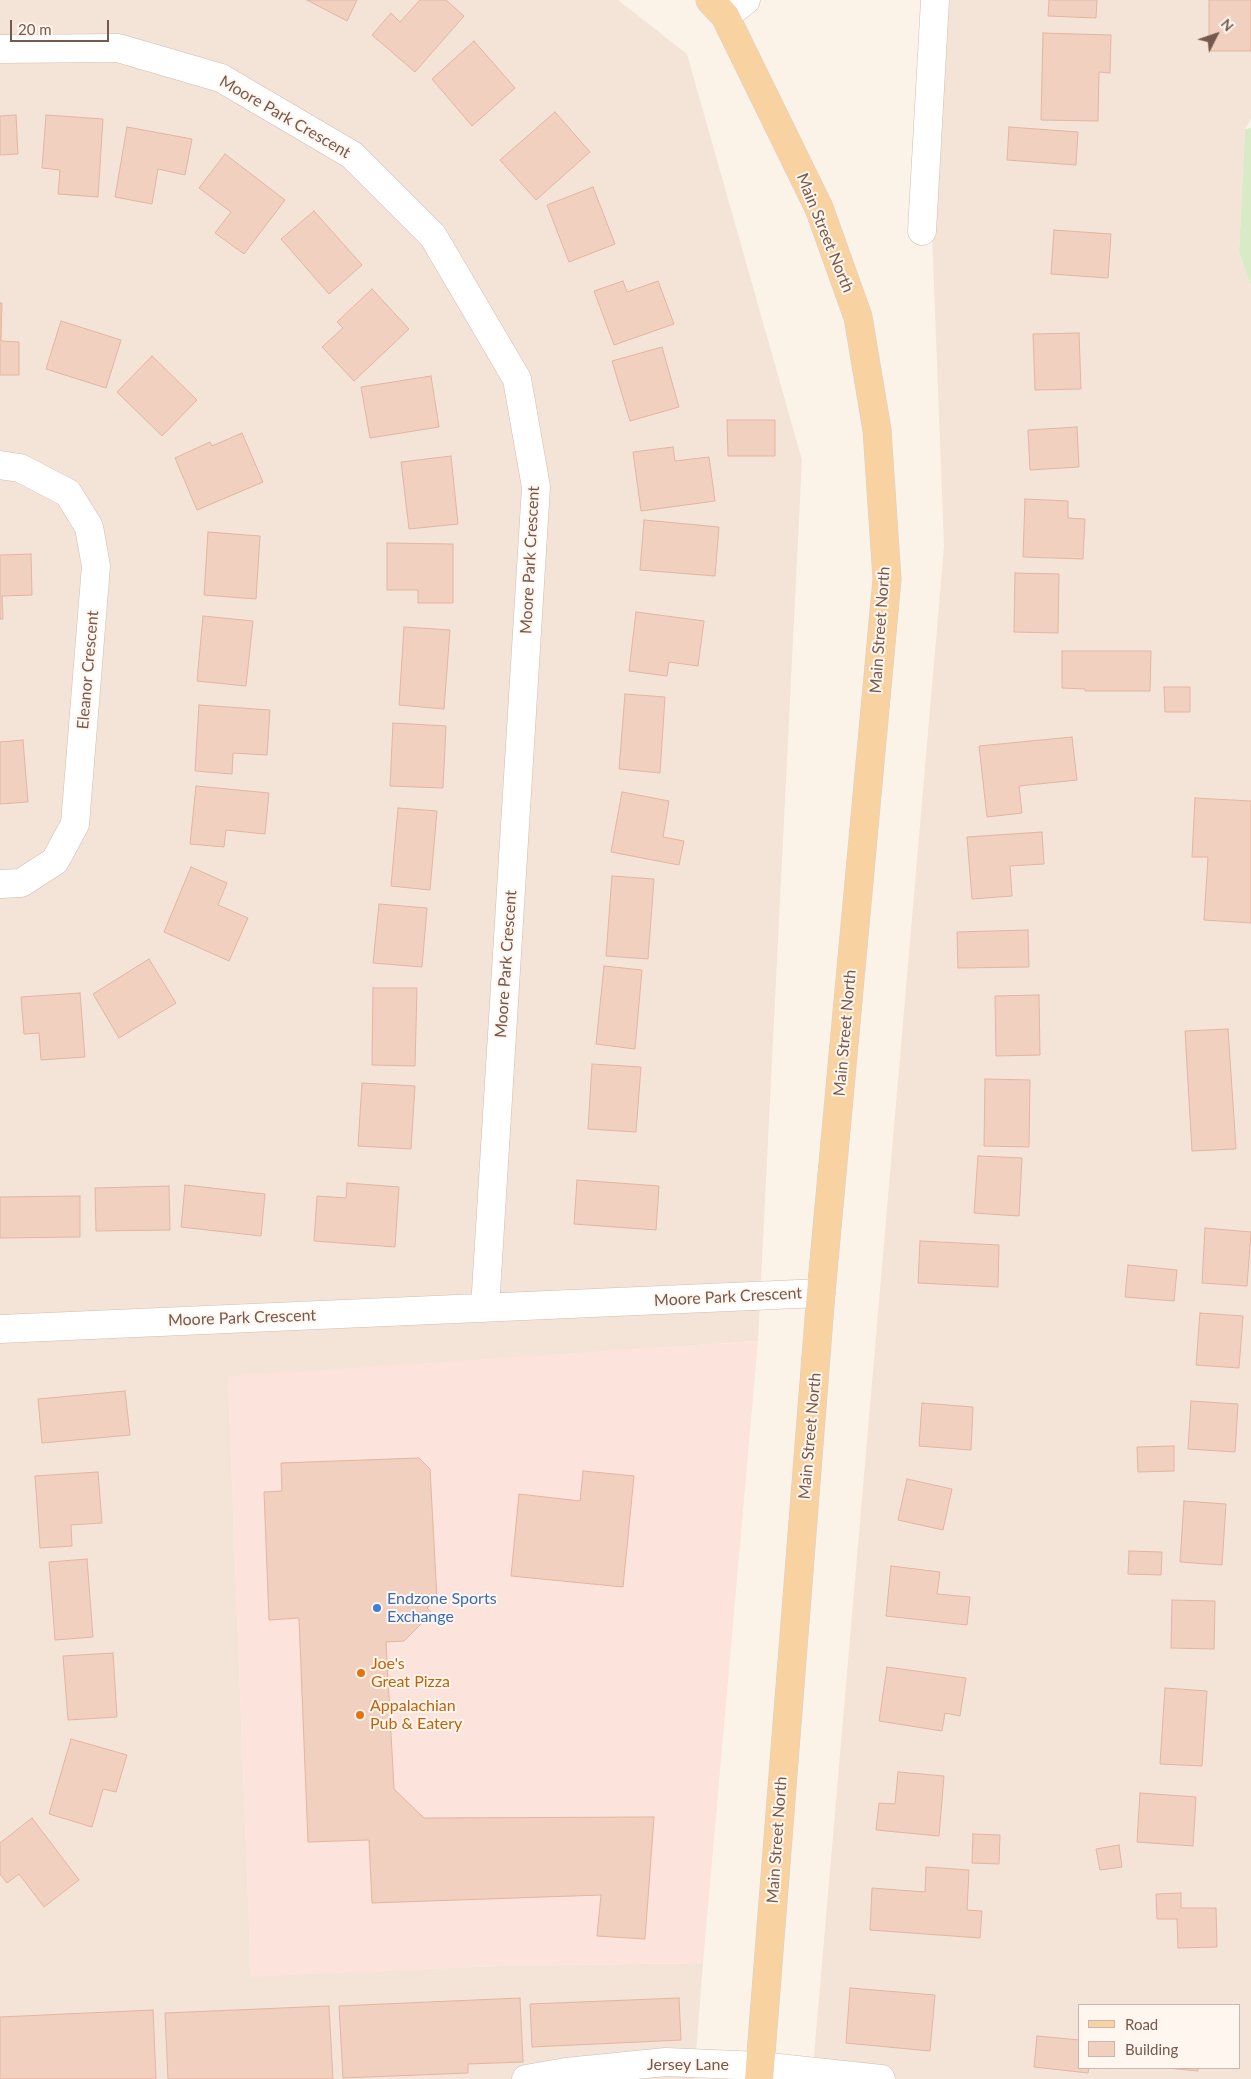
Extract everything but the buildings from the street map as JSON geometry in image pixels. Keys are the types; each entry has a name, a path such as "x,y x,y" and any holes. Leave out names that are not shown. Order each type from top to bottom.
{"main road":[{"name":"Main Street North","path":"727,5 819,208 858,317 877,430 886,579 821,1293 760,2072"}],"street":[{"path":"922,231 935,0"},
{"name":"Moore Park Crescent","path":"0,49 118,48 221,78 352,155 433,236 517,379 536,487 485,1308"},
{"name":"Eleanor Crescent","path":"0,465 20,468 68,494 89,527 96,566 75,824 55,861 21,883 0,884"},
{"name":"Moore Park Crescent","path":"0,1329 821,1293"},
{"name":"Jersey Lane","path":"526,2079 566,2076 666,2062 760,2072 881,2079"}],"shaded area":[{"path":"0,0 618,0 687,54 802,460 758,1341 228,1377 251,1976 496,1966 703,1963 694,2079 0,2079"},
{"path":"923,0 1251,0 1251,119 1245,129 1239,252 1251,285 1251,2079 812,2079 944,546"},
{"path":"758,1341 703,1963 496,1966 251,1977 228,1376"}],"green space":[{"path":"1251,128 1251,285 1239,252 1245,129"}],"place":[{"name":"Endzone Sports Exchange","path":"377,1608"},
{"name":"Joe's Great Pizza","path":"361,1673"},
{"name":"Appalachian Pub & Eatery","path":"360,1715"}]}
